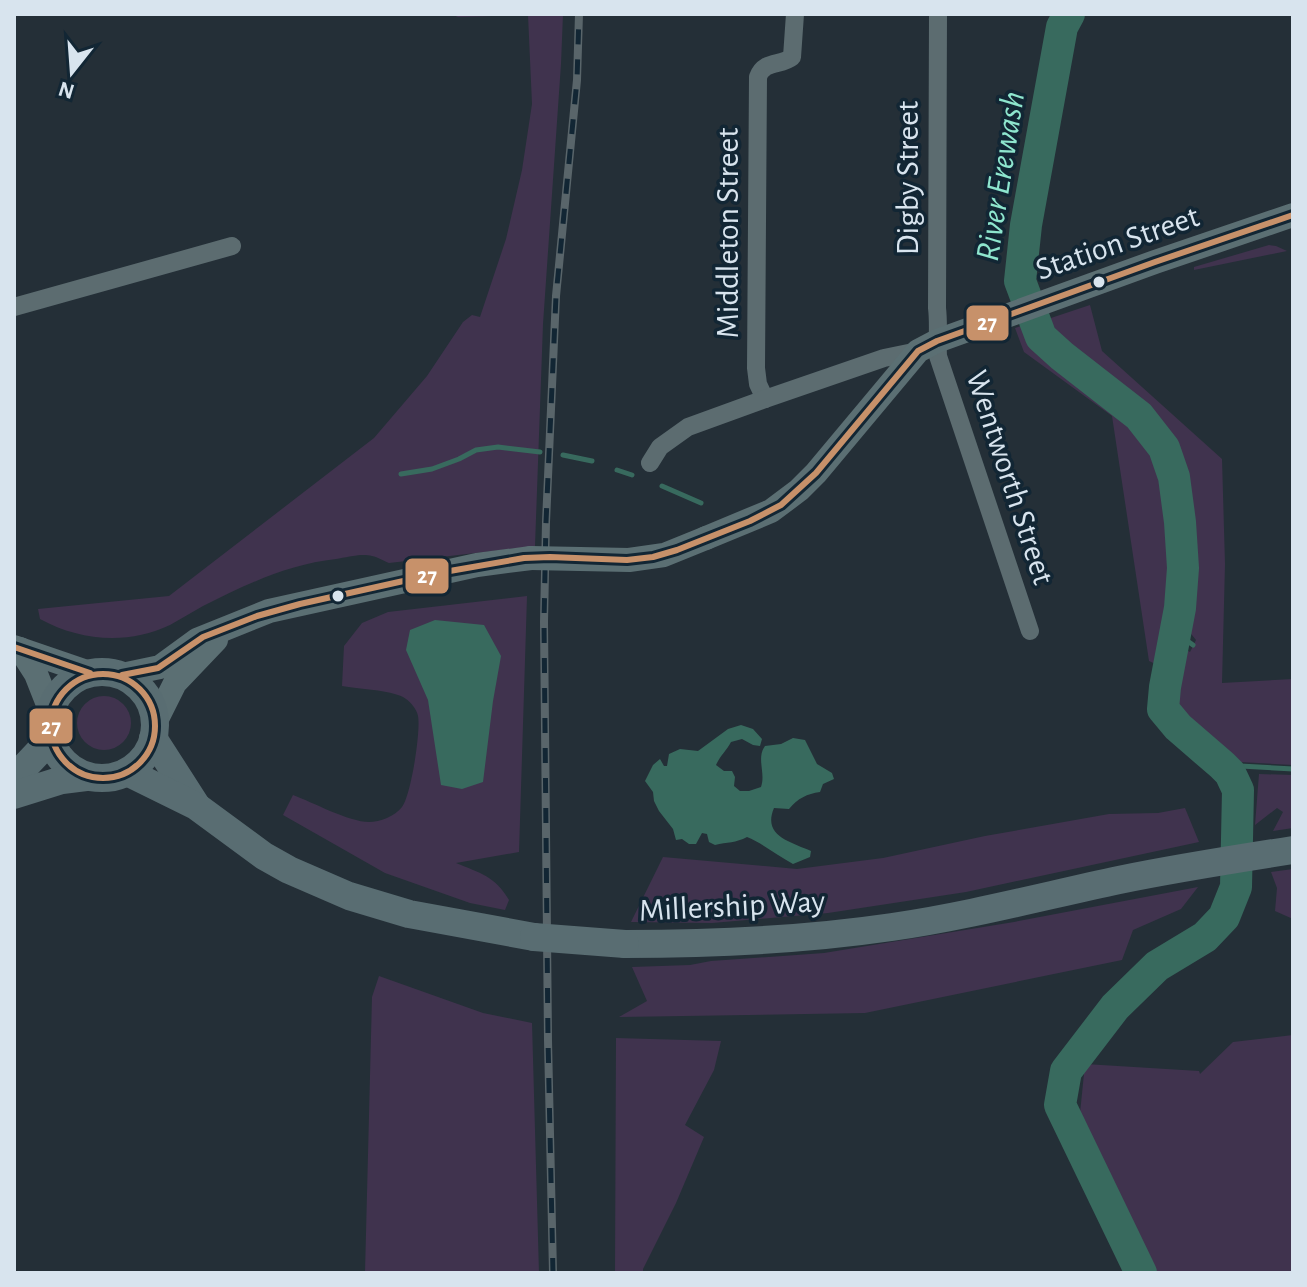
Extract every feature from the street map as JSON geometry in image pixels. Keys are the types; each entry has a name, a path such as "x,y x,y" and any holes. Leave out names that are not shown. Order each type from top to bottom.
{"main road":[{"path":"14,778 51,725 56,701 71,683 90,673 122,675 144,690 152,703 154,730 142,759 127,772 104,778 62,780 14,795"},
{"path":"51,725 60,757 86,777"},
{"name":"Millership Way","path":"154,730 196,806"},
{"name":"Millership Way","path":"127,772 196,806 264,856 289,870 349,896 421,917 534,937 625,944 761,941 894,927 1207,862 1286,851"}],"street":[{"name":"Middleton Street","path":"765,399 758,384 756,368 758,77 768,65 792,57 795,14"},
{"name":"Digby Street","path":"928,346 939,327 938,14"},
{"name":"Station Street","path":"650,463 660,447 688,427 884,358 928,346 1058,296 1293,215"},
{"path":"14,307 232,246"},
{"name":"Station Street","path":"122,675 160,667 197,640 269,611 299,603 477,565 531,558 629,560 664,555 706,538 771,511 799,490 891,381 928,346"},
{"name":"Wentworth Street","path":"928,346 938,356 1030,631"},
{"path":"154,730 175,683 229,627"},
{"path":"17,648 90,673"},
{"path":"17,648 36,674 51,725"}],"shaded area":[{"path":"451,14 563,14 543,324 535,546 389,563 368,555 318,562 251,583 170,625 138,636 88,636 40,619 38,609 169,596 374,438 427,376 463,322 472,315 480,317 506,239 522,170 532,104 528,15 458,17"},
{"path":"1269,245 1287,251 1194,270 1194,267"},
{"path":"1090,305 1102,351 1222,459 1225,564 1222,683 1293,679 1293,765 1240,762 1230,757 1173,705 1180,646 1190,652 1196,640 1188,630 1190,561 1183,485 1168,444 1154,425 1060,347 1042,321"},
{"path":"1026,324 1037,346 1134,420 1158,455 1166,479 1173,523 1176,569 1164,668 1149,661 1112,416 1024,352 1015,328"},
{"path":"527,596 519,852 456,863 486,876 498,886 509,900 505,910 470,903 385,873 283,815 293,795 341,815 369,822 391,816 405,801 417,748 419,723 416,710 408,700 397,695 342,686 344,646 362,623 388,612"},
{"path":"435,620 484,625 501,656 483,782 462,789 441,785 428,700 406,650 410,630"},
{"path":"104,696 123,704 131,723 123,742 104,750 85,742 77,723 85,704"},
{"path":"741,725 753,729 762,739 760,746 742,739 731,742 716,765 724,771 732,771 734,786 740,791 761,787 761,756 765,746 781,744 793,738 805,740 817,764 832,773 834,779 823,784 820,792 803,797 789,809 774,808 771,818 780,837 811,851 810,857 793,864 747,837 715,845 709,842 707,834 702,833 696,844 689,844 682,839 676,840 673,829 659,811 653,792 645,781 653,765 660,759 667,766 669,754 680,749 698,751 728,729"},
{"path":"1259,774 1293,775 1293,828 1273,831 1283,812 1277,808 1255,825"},
{"path":"1185,808 1199,842 966,892 828,913 712,923 631,922 663,857 797,869 883,858 1109,814 1158,813"},
{"path":"1293,869 1293,919 1275,911 1277,888 1271,872"},
{"path":"1198,887 1181,909 1133,930 1122,960 865,1013 619,1017 647,1001 632,967 824,953 1014,922"},
{"path":"379,976 483,1013 532,1023 539,1273 365,1273 372,997"},
{"path":"1293,1035 1293,1273 1146,1273 1079,1123 1085,1064 1199,1071 1200,1074 1233,1042"},
{"path":"616,1038 721,1041 714,1070 685,1125 704,1137 643,1273 615,1273"}],"waterway":[{"name":"River Erewash","path":"1069,14 1062,27 1026,225 1020,281 1041,337 1139,416 1164,448 1174,477 1183,568 1180,608 1163,709 1178,727 1230,773 1238,790 1236,887 1224,917 1205,937 1157,966 1115,1007 1066,1071 1060,1105 1141,1273"},
{"path":"401,474 432,469 476,450 498,447 540,452"},
{"path":"563,455 592,461"},
{"path":"617,470 632,475"},
{"path":"662,486 701,503"},
{"path":"1175,632 1193,645"},
{"path":"1222,765 1293,769"}],"railway":[{"path":"553,1273 544,622 546,522 556,296 577,80 579,14"}],"transit line":[{"name":"27","path":"122,675 158,668 203,637 257,616 300,604 524,558 627,560 677,550 781,505 816,473 918,351 937,341 1293,215"},
{"name":"27","path":"14,647 90,673"},
{"name":"27","path":"103,674 123,678 140,689 151,706 155,726 151,746 140,763 123,774 103,778 83,774 66,763 55,746 51,726 55,706 66,689 83,678 103,674"}]}
